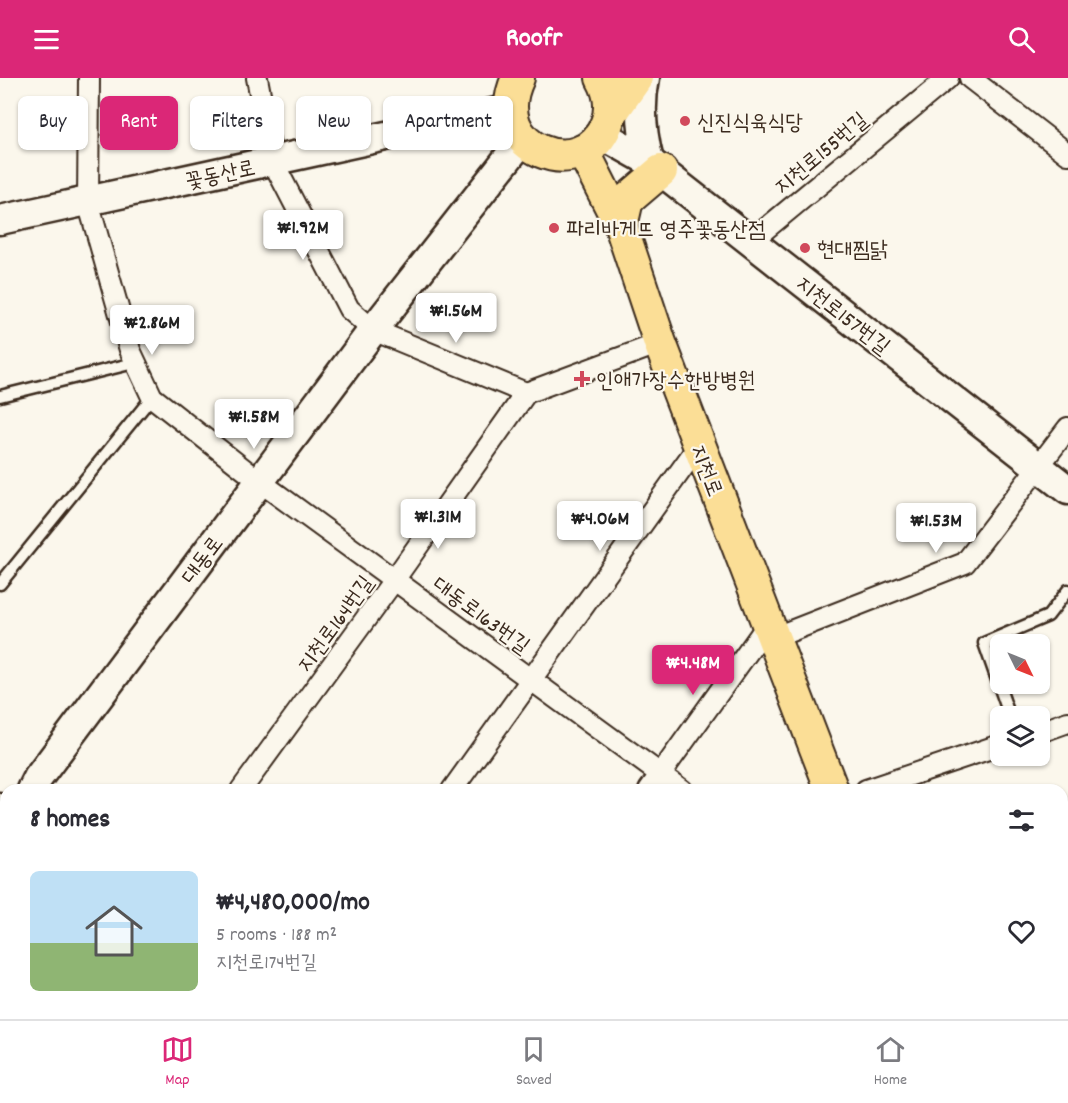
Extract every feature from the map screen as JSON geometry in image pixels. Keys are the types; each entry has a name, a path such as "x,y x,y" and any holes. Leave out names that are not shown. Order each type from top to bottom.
{"main road":[{"path":"512,96 518,78"},
{"path":"598,133 610,100 607,86 602,78"},
{"path":"513,121 523,139 535,149 551,155 567,155 598,133 636,78"},
{"name":"지천로","path":"598,133 621,226 660,343 830,784"},
{"path":"621,226 627,200 655,166"}],"street":[{"path":"89,78 88,202 135,363 152,398"},
{"path":"257,78 273,162 349,309 373,330 526,393 660,343"},
{"path":"645,78 642,91 643,137 655,166"},
{"name":"지천로155번길","path":"751,241 948,78"},
{"path":"970,78 1068,154"},
{"name":"지천로157번길","path":"598,133 655,166 1068,490"},
{"name":"꽃동산로","path":"0,220 383,138"},
{"name":"대동로","path":"35,784 373,330 523,139"},
{"name":"지천로164번길","path":"245,784 526,393"},
{"name":"대동로163번길","path":"152,398 259,482 531,680 655,783"},
{"path":"655,783 770,631 965,563 1068,428"},
{"path":"456,784 699,445"},
{"path":"1050,728 1068,722"},
{"path":"884,784 990,748"}],"lane":[{"path":"0,396 135,363"},
{"path":"0,584 152,398"},
{"path":"1006,706 984,643 1048,615 1068,590"}],"place":[{"name":"신진식육식당","path":"685,121"},
{"name":"파리바게뜨 영주꽃동산점","path":"554,228"},
{"name":"현대찜닭","path":"805,248"},
{"name":"인애가장수한방병원","path":"582,379"}]}
